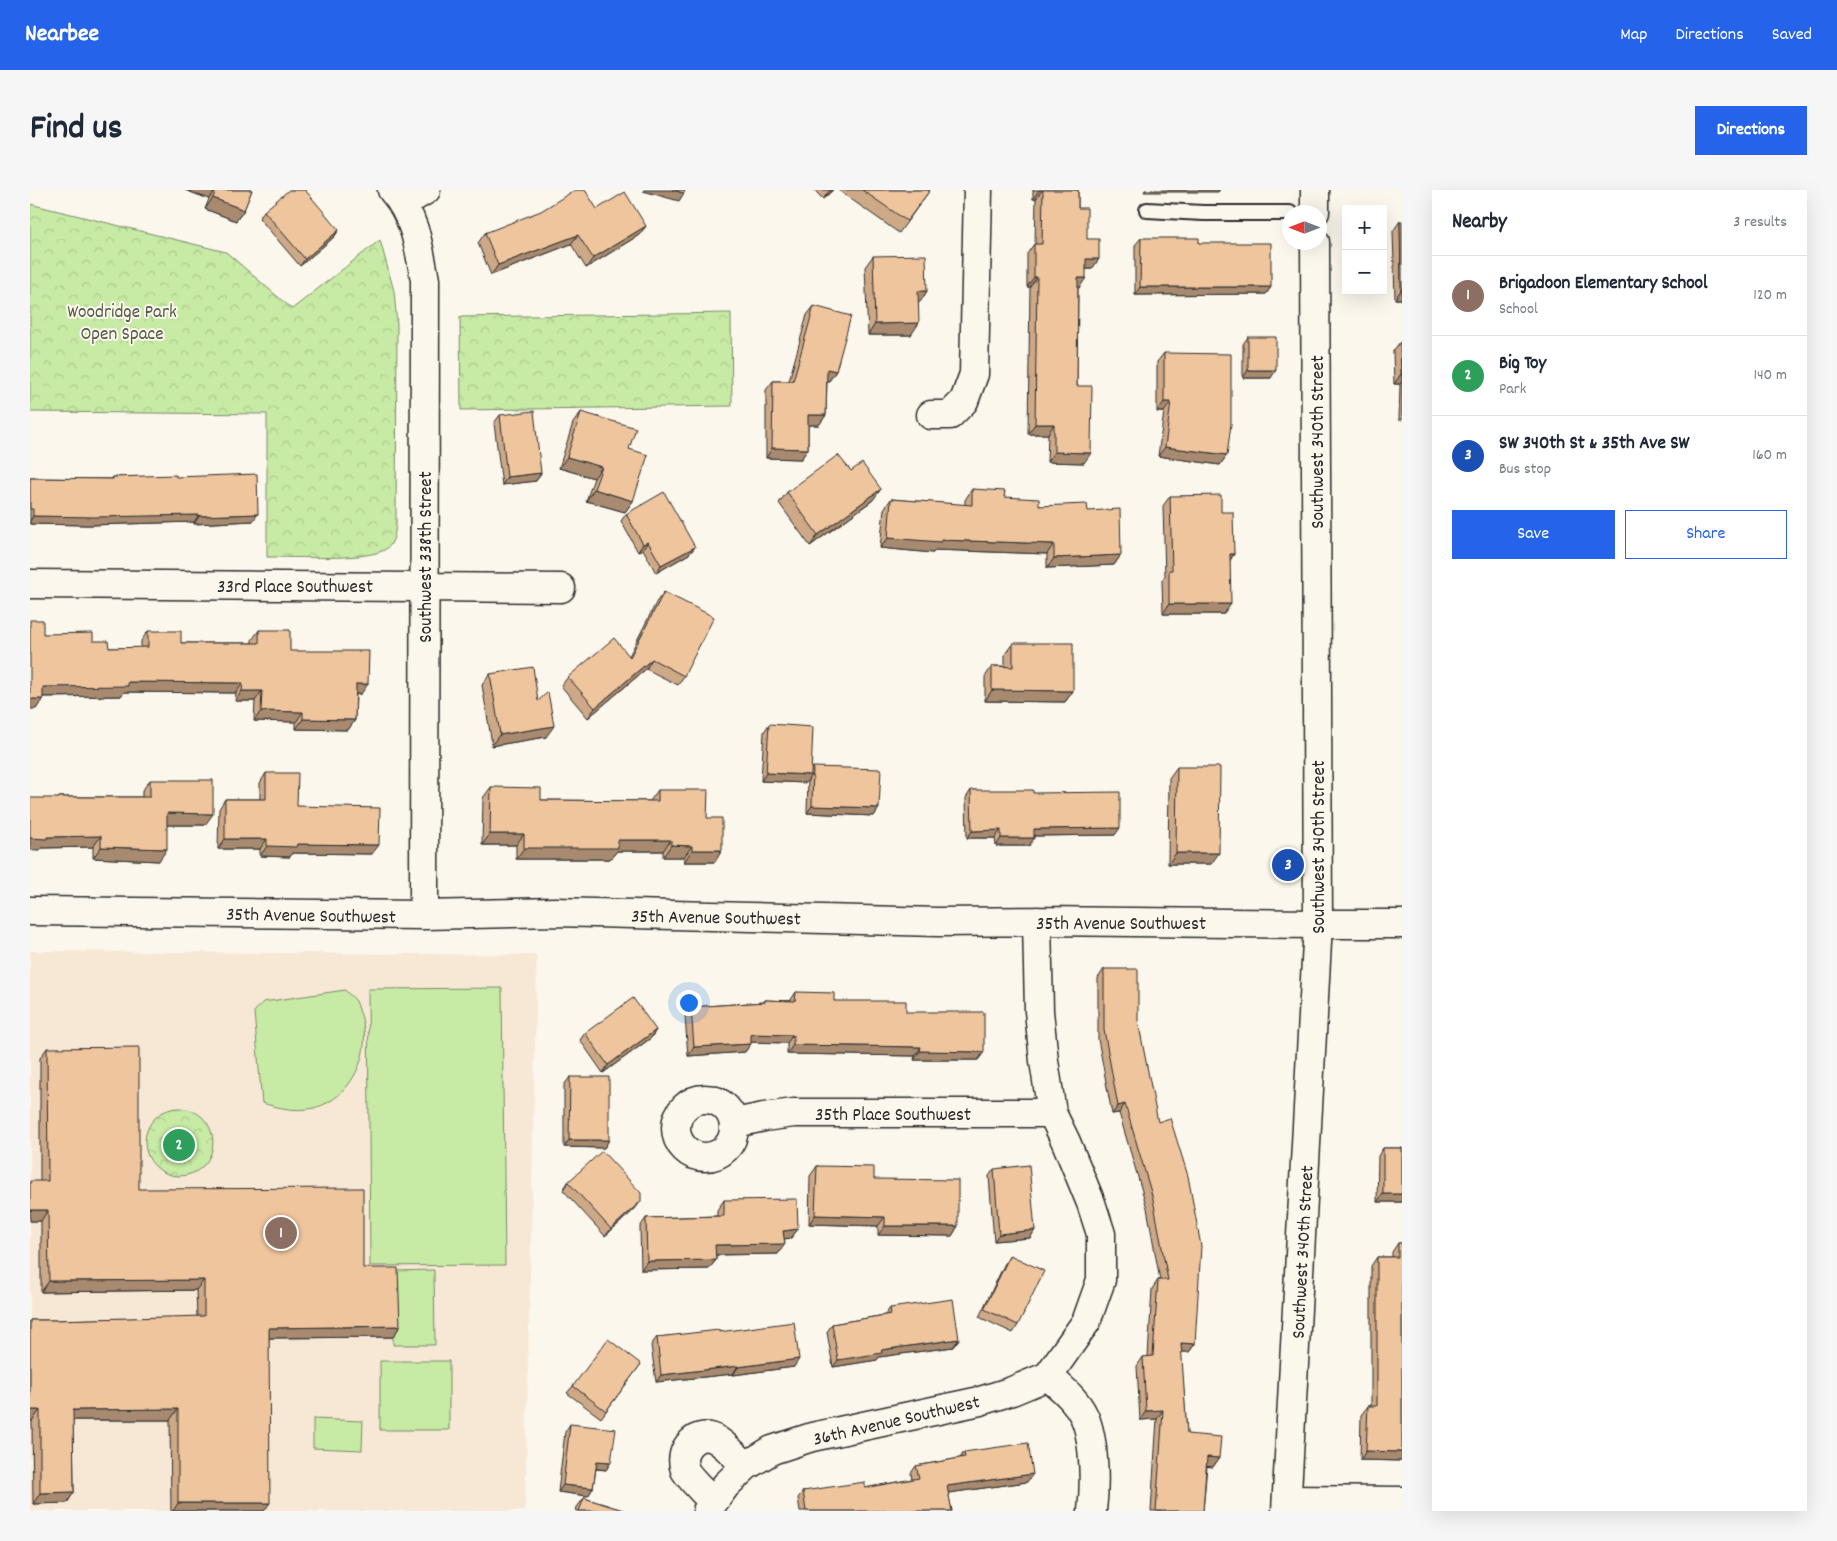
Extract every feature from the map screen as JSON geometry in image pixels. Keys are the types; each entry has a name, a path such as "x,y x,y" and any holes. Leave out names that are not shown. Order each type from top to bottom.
{"street":[{"path":"931,415 950,415 964,401 974,374 978,190"},
{"path":"1315,190 1315,205"},
{"name":"Southwest 338th Street","path":"408,194 425,280 424,914"},
{"name":"Southwest 340th Street","path":"1287,1506 1318,924 1315,250"},
{"name":"33rd Place Southwest","path":"30,584 561,588"},
{"name":"35th Avenue Southwest","path":"30,911 424,914 554,912 938,922 1402,924"},
{"path":"1037,921 1039,1011 1052,1113 1091,1203 1101,1234 1100,1280 1086,1322 1048,1376 1070,1396 1084,1416 1090,1440 1093,1467 1094,1491 1092,1511"},
{"name":"35th Place Southwest","path":"734,1123 794,1113 1052,1113"},
{"name":"36th Avenue Southwest","path":"716,1499 746,1466 772,1450 812,1436 980,1400 1012,1391 1048,1376"},
{"path":"716,1499 685,1471 684,1449 692,1441 704,1437 716,1439 746,1466"},
{"path":"1287,1506 1402,1501"}],"lane":[{"path":"1147,210 1203,213 1282,213"}],"shaded area":[{"path":"30,951 537,955 525,1511 30,1511"}],"green space":[{"name":"Woodridge Park Open Space","path":"30,204 226,252 292,309 380,240 394,291 397,324 396,524 394,538 389,547 377,553 347,557 267,557 267,414 30,412"},
{"path":"731,313 732,406 461,410 460,317"},
{"path":"502,988 505,1265 370,1266 368,989"},
{"path":"345,990 356,1001 364,1029 362,1058 349,1084 328,1103 314,1108 288,1109 262,1103 254,1012 263,1002"},
{"path":"172,1108 186,1108 198,1113 208,1123 213,1135 213,1149 208,1161 198,1171 186,1176 172,1176 160,1171 150,1161 145,1149 145,1135 150,1123 160,1113"},
{"path":"434,1270 435,1345 393,1345 393,1271"},
{"path":"380,1361 449,1361 449,1430 380,1430"},
{"path":"313,1419 363,1421 362,1450 313,1448"}],"building":[{"path":"216,190 252,190 244,210 213,198"},
{"path":"289,190 305,190 339,230 305,259 264,211"},
{"path":"575,190 585,190 597,209 625,192 646,226 593,258 578,235 498,265 485,233 541,211"},
{"path":"672,190 685,190 684,193"},
{"path":"862,190 930,190 907,221"},
{"path":"1043,190 1078,190 1078,208 1087,208 1087,239 1099,239 1099,259 1086,259 1086,278 1078,278 1077,386 1092,386 1091,453 1054,452 1054,424 1035,424 1037,277 1034,277 1034,244 1042,244"},
{"path":"1400,221 1402,221 1402,290 1401,290"},
{"path":"1141,238 1199,238 1199,243 1271,243 1271,287 1140,287"},
{"path":"926,255 927,291 918,291 919,323 875,324 873,256"},
{"path":"814,306 851,316 836,371 827,369 826,415 808,415 808,449 772,448 773,381 793,381"},
{"path":"1248,337 1276,337 1276,370 1248,370"},
{"path":"1400,342 1402,342 1402,374 1401,374"},
{"path":"1164,353 1231,354 1231,424 1227,455 1165,447 1171,402 1164,402"},
{"path":"534,411 541,473 507,477 500,415"},
{"path":"581,412 636,428 629,449 648,455 633,501 594,489 602,467 567,457"},
{"path":"838,455 851,471 862,463 881,489 818,535 787,492"},
{"path":"257,474 258,514 95,517 33,516 33,509 30,509 30,478 113,479 113,477"},
{"path":"972,489 1005,491 1004,497 1039,499 1039,506 1087,504 1088,511 1120,509 1121,555 1054,558 1054,544 941,540 941,542 888,538 891,499 972,505"},
{"path":"664,492 695,547 661,565 648,542 643,544 626,514"},
{"path":"1221,495 1221,512 1233,512 1234,554 1230,554 1231,604 1169,604 1169,570 1172,570 1170,496"},
{"path":"664,592 714,617 684,676 652,659 595,708 568,677 614,638 630,657"},
{"path":"30,620 43,620 43,634 93,633 93,641 108,641 109,648 148,647 148,631 181,631 181,643 259,643 259,630 290,630 290,651 369,651 368,684 356,684 355,720 303,719 303,712 261,711 262,691 242,691 243,683 128,682 128,686 43,687 43,699 30,699"},
{"path":"1013,643 1073,643 1073,691 992,690 992,666 1013,667"},
{"path":"533,667 538,701 548,692 554,726 499,735 490,674"},
{"path":"769,724 813,727 811,775 766,773"},
{"path":"813,767 881,769 879,808 812,806"},
{"path":"1177,767 1220,767 1219,853 1176,853"},
{"path":"266,773 298,773 297,806 380,808 379,845 297,844 296,847 267,846 267,839 225,839 225,799 266,799"},
{"path":"150,780 213,780 213,814 167,813 167,849 101,847 101,836 30,838 30,798 150,797"},
{"path":"491,787 541,788 541,800 658,801 658,790 708,790 707,818 722,818 722,850 692,850 692,846 671,845 671,840 618,840 618,848 524,848 524,834 490,834"},
{"path":"971,790 1033,790 1033,793 1120,792 1120,828 1034,829 1034,838 1001,838 1001,830 972,831"},
{"path":"1104,969 1138,969 1138,1021 1158,1122 1170,1118 1188,1176 1201,1246 1195,1344 1181,1343 1187,1434 1221,1437 1219,1458 1207,1457 1203,1511 1156,1511 1163,1410 1146,1411 1143,1357 1153,1356 1158,1280 1168,1280 1153,1199 1125,1104 1118,1106 1104,1030"},
{"path":"796,992 834,993 834,1001 906,1001 906,1012 984,1012 984,1052 920,1051 921,1047 793,1045 793,1035 751,1034 751,1044 694,1047 691,1007 765,1002 765,1000 795,1001"},
{"path":"633,998 656,1030 608,1065 585,1033"},
{"path":"139,1047 139,1189 363,1188 363,1268 398,1268 400,1326 269,1328 270,1503 178,1503 178,1409 73,1410 74,1492 40,1493 40,1410 30,1410 30,1320 204,1316 204,1280 49,1281 48,1210 30,1210 30,1181 48,1181 47,1048"},
{"path":"570,1077 609,1077 609,1140 569,1140"},
{"path":"1383,1148 1402,1148 1402,1194 1383,1194"},
{"path":"602,1151 641,1193 641,1201 611,1229 568,1182"},
{"path":"1029,1165 1035,1230 999,1234 994,1169"},
{"path":"817,1166 874,1167 874,1179 958,1180 958,1226 885,1226 885,1217 815,1215"},
{"path":"797,1199 798,1229 783,1231 785,1244 715,1245 716,1260 647,1261 646,1218 724,1216 724,1200"},
{"path":"1398,1243 1402,1243 1402,1452 1366,1451 1368,1406 1377,1406 1377,1257 1398,1257"},
{"path":"1010,1255 1044,1271 1018,1325 984,1309"},
{"path":"953,1299 959,1339 881,1350 882,1353 838,1360 832,1324 891,1314 890,1308"},
{"path":"794,1322 799,1359 661,1375 657,1337 719,1330 719,1332"},
{"path":"608,1339 641,1364 606,1411 573,1386"},
{"path":"570,1424 616,1429 611,1462 597,1461 593,1488 563,1485"},
{"path":"1028,1443 1033,1474 947,1486 952,1511 806,1511 803,1491 865,1482 865,1488 919,1478 916,1466 965,1457 964,1452"},
{"path":"584,1498 626,1511 579,1511"}],"place":[{"name":"SW 340th St & 35th Ave SW","path":"1288,865"},
{"name":"Big Toy","path":"179,1145"},
{"name":"Brigadoon Elementary School","path":"281,1233"}]}
